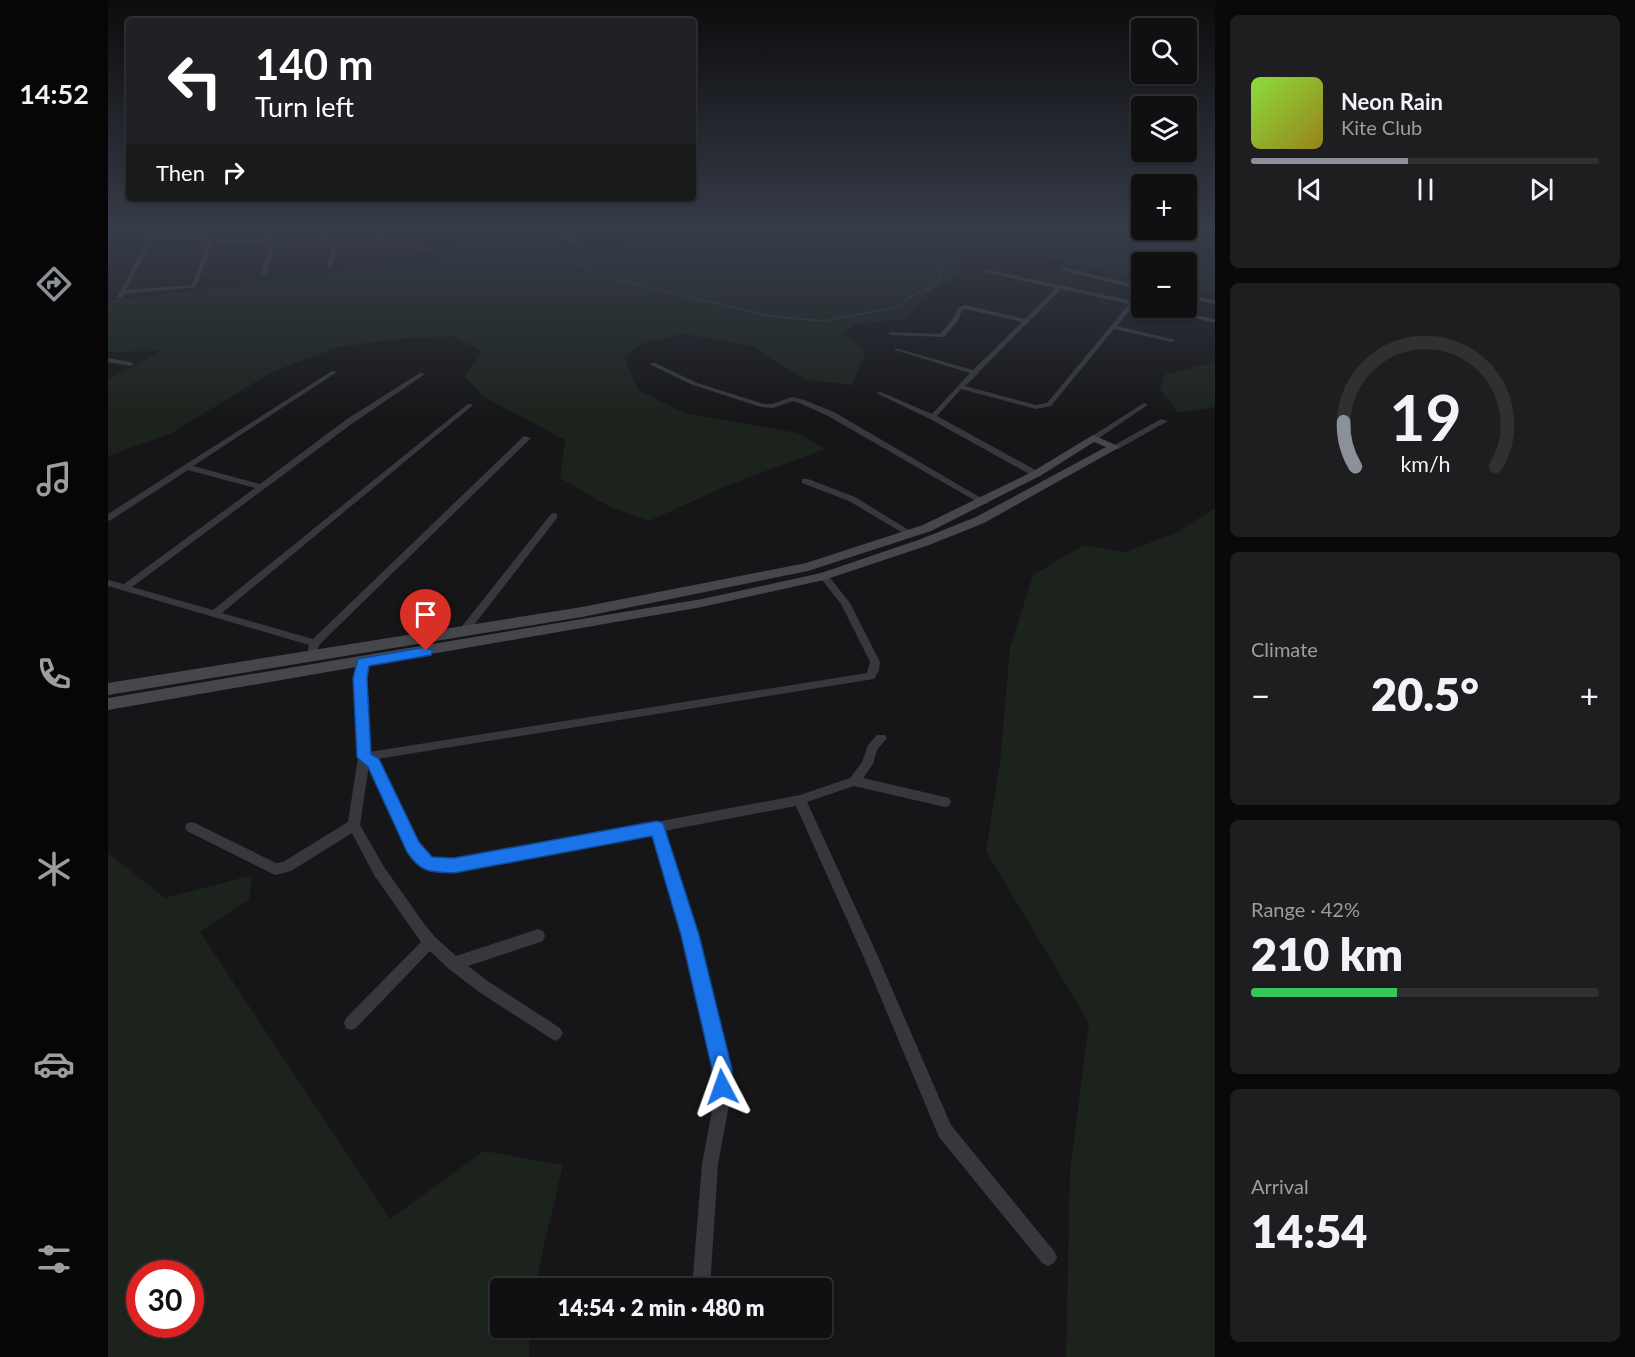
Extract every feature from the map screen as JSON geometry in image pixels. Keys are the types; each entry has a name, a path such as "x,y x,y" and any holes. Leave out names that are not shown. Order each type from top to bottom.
{"street":[{"path":"120,297 122,292"},
{"path":"933,417 1055,292"},
{"path":"1084,292 1131,303"},
{"path":"1197,298 1215,302"},
{"path":"960,387 1036,406 1049,405 1131,305"},
{"path":"891,333 942,336 955,321 960,309 965,307 1026,321"},
{"path":"1197,317 1215,321"},
{"path":"1112,327 1172,340"},
{"path":"897,349 976,373"},
{"path":"108,360 131,364"},
{"path":"653,364 695,384 763,406 773,406 792,399 802,401 831,414 984,502"},
{"path":"108,518 334,372"},
{"path":"125,588 350,421 422,374"},
{"path":"879,393 933,417 1036,474"},
{"path":"215,614 470,405"},
{"path":"108,704 363,662 426,645 463,632 746,581 808,567 911,534 984,502 1036,474 1144,405"},
{"path":"108,689 313,649 426,645 725,598 824,576 925,542 980,520 1164,421"},
{"path":"313,649 527,438"},
{"path":"1093,438 1115,447"},
{"path":"187,468 261,487"},
{"path":"805,481 852,499 911,534"},
{"path":"463,632 554,516"},
{"path":"364,757 870,676 875,662 845,603 824,576"},
{"path":"108,583 215,614 313,649"},
{"path":"363,662 360,678 364,757 354,825 379,871 430,942 484,987 555,1033"},
{"path":"364,757 374,763 413,847 421,859 429,864 454,866 800,801 854,781 867,764 872,748 881,738"},
{"path":"854,781 945,802"},
{"path":"800,801 871,957 945,1131 1048,1257"},
{"path":"191,826 275,869 286,867 354,825"},
{"path":"657,828 690,935 722,1069 721,1105 710,1164 702,1278"},
{"path":"454,964 538,936"},
{"path":"351,1023 430,942"}],"shaded area":[{"path":"177,292 928,292 906,319 857,324 841,333 866,351 852,385 806,380 752,346 683,334 643,343 624,357 638,390 685,413 798,433 825,449 728,485 649,521 608,506 560,478 565,440 484,397 464,376 482,352 454,336 398,339 338,347 272,372 170,434 108,456 108,379 162,351 108,352 108,301"},
{"path":"1215,362 1215,407 1178,413 1160,389 1164,375"},
{"path":"1215,508 1215,1357 1066,1357 1070,1173 1089,1023 986,851 1000,763 1010,648 1033,575 1084,545 1125,552 1176,533"},
{"path":"108,853 165,898 253,875 249,899 200,932 390,1219 484,1151 563,1165 536,1278 490,1278 490,1338 529,1338 529,1357 108,1357"}],"waterway":[{"path":"669,292 769,316 823,321 897,307 920,292"}],"route":[{"path":"426,651 363,662 360,678 364,757 374,763 413,847 421,859 429,864 454,866 657,828 690,935 722,1069 722,1087"}]}
